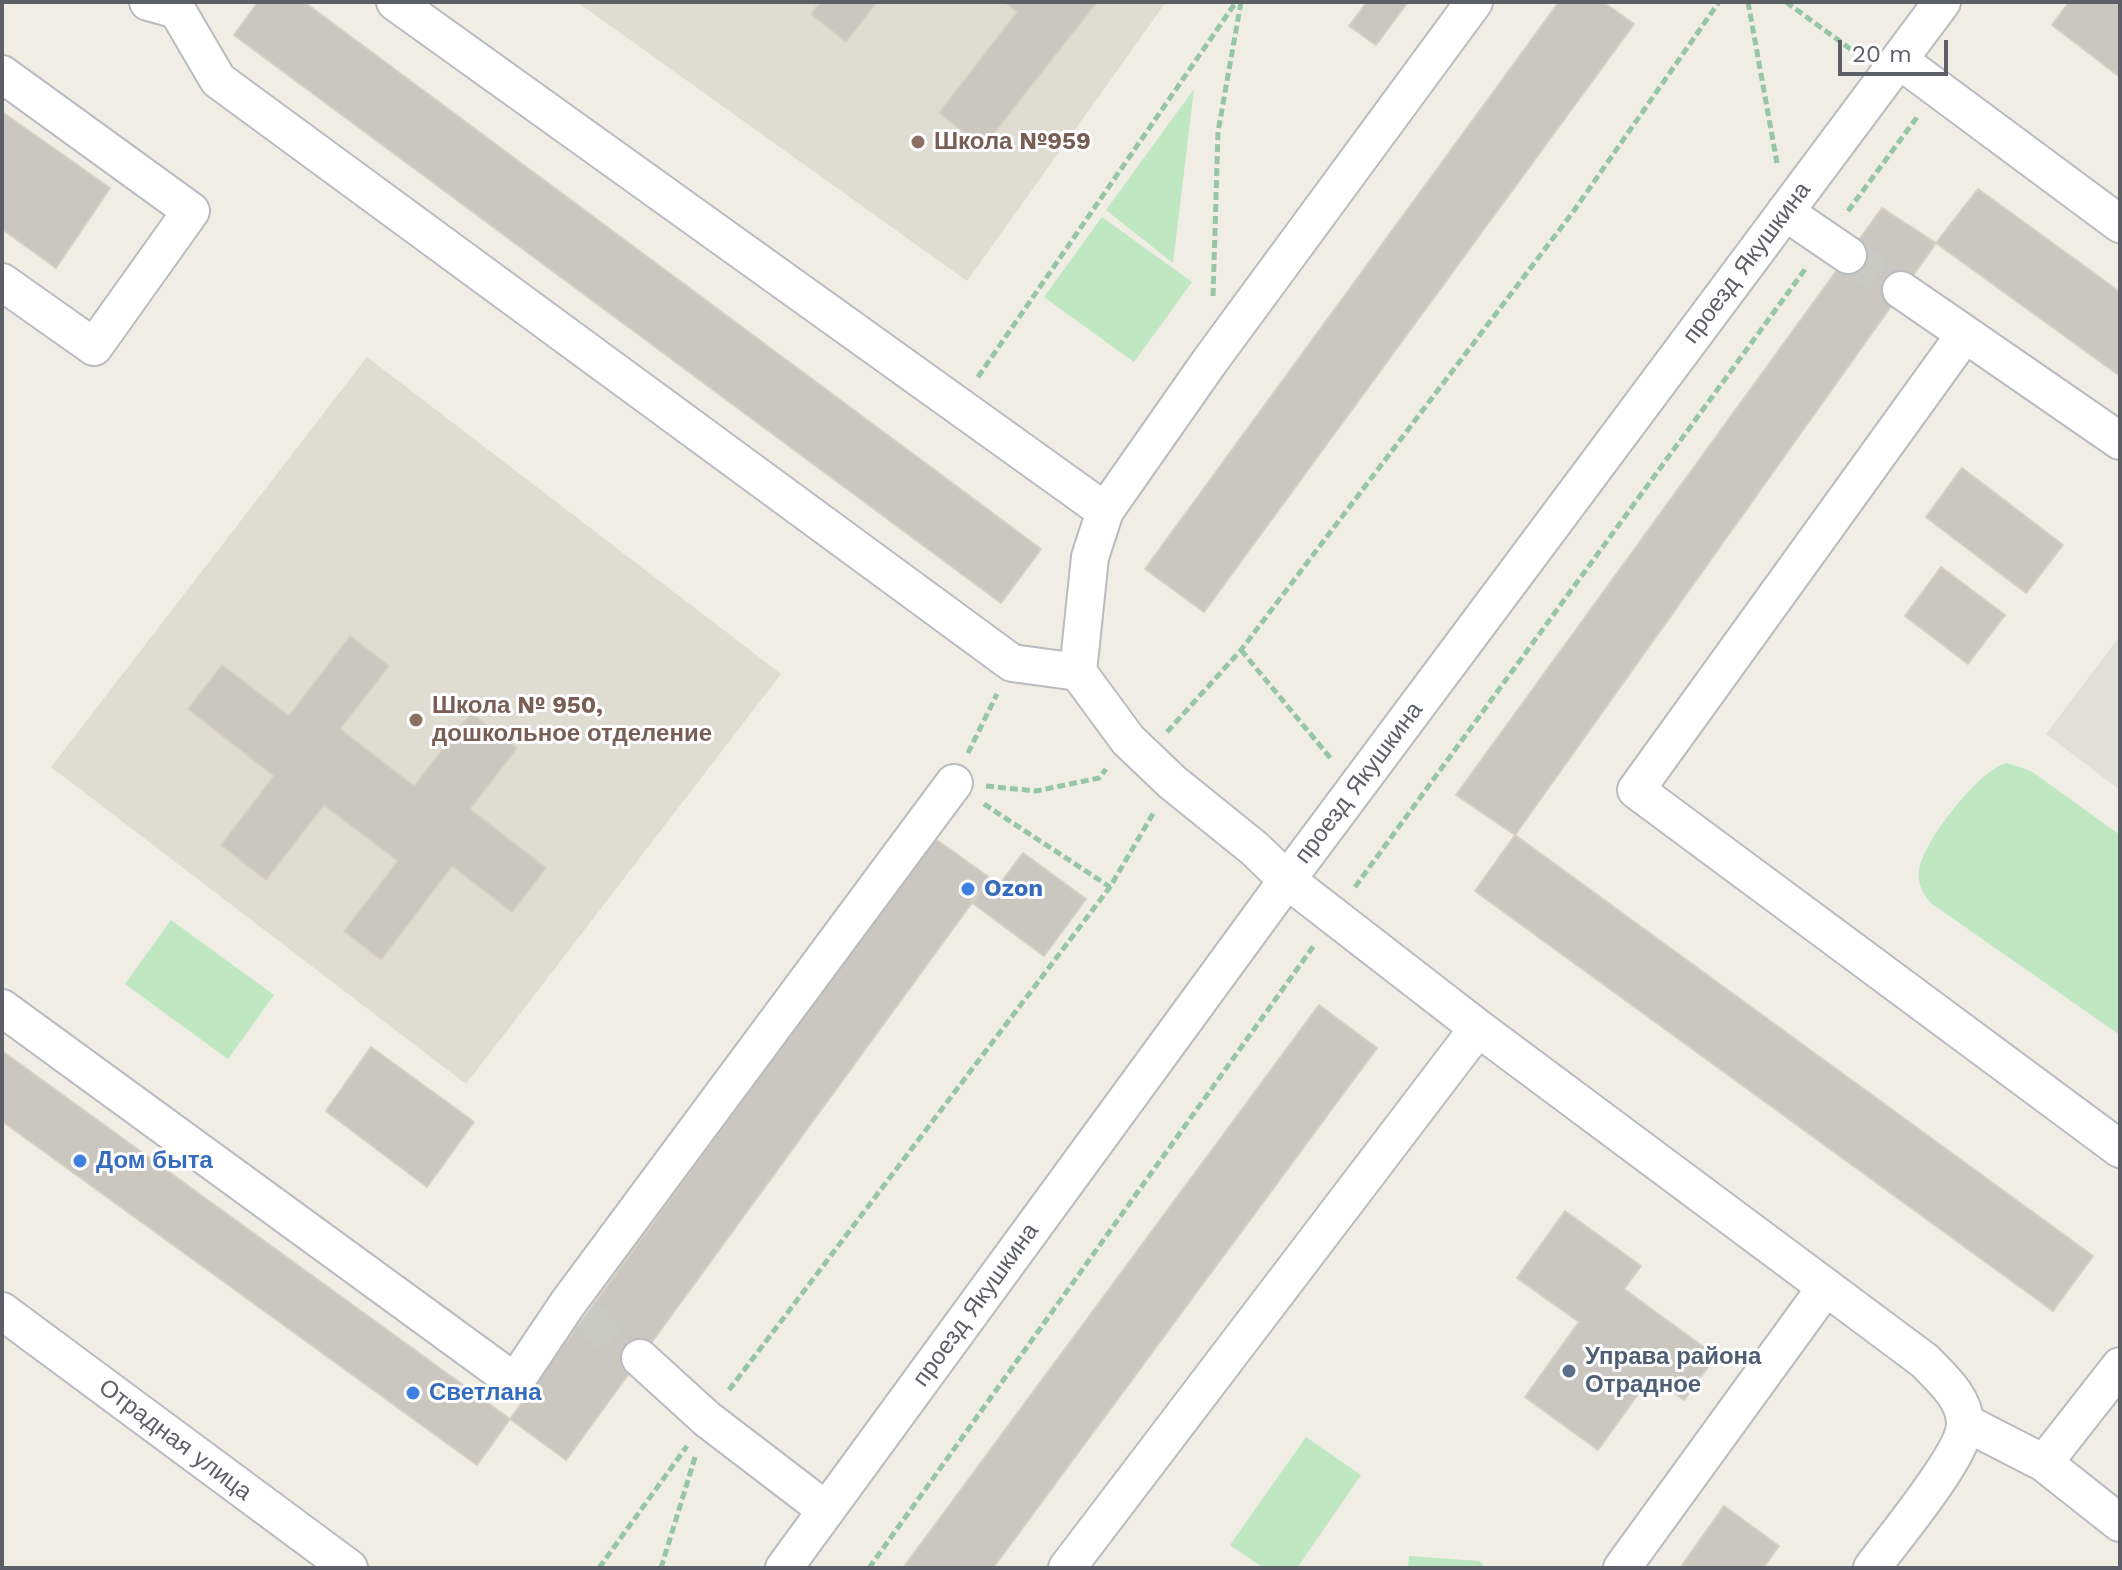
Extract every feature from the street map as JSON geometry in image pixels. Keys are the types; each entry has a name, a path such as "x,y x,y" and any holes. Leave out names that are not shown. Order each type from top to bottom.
{"street":[{"path":"395,2 1105,511"},
{"path":"1474,2 1210,361 1105,511 1090,557 1078,672 1137,748 1172,782 1255,849 1287,880 1478,1028 1925,1361 1955,1394 1966,1423 1953,1458 1872,1568"},
{"name":"проезд Якушкина","path":"784,1568 1355,788 1942,2"},
{"path":"169,5 218,80 1012,663 1078,672"},
{"path":"1893,67 1938,89 2120,224"},
{"path":"2,74 191,211 94,347 2,282"},
{"path":"1785,212 1837,248"},
{"path":"1901,290 2120,441"},
{"path":"1965,334 1636,790 2120,1149"},
{"path":"2,1008 515,1382 577,1310 954,783"},
{"path":"1067,1568 1478,1028"},
{"path":"1622,1568 1826,1287"},
{"name":"Отрадная улица","path":"2,1311 349,1568"},
{"path":"640,1358 707,1419 826,1510"},
{"path":"2044,1463 2120,1366"},
{"path":"1966,1423 2044,1463 2120,1523"}],"path":[{"path":"957,407 1238,2"},
{"path":"1213,300 1218,132 1238,2"},
{"path":"954,783 1036,791 1099,778 1137,748 1241,650 1573,212 1719,2"},
{"path":"1748,2 1785,212"},
{"path":"1786,2 1893,67"},
{"path":"869,1568 1334,916 1837,248 1938,89"},
{"path":"1241,650 1355,788"},
{"path":"954,783 1012,663"},
{"path":"599,1568 707,1419 1110,887 1172,782"},
{"path":"954,783 1110,887"},
{"path":"661,1568 707,1419"}],"shaded area":[{"name":"Школа №959","path":"577,2 1166,2 967,281"},
{"name":"Школа № 950, дошкольное отделение","path":"367,357 781,674 466,1084 51,767"},
{"path":"2120,636 2120,790 2046,734"}],"green space":[{"path":"1194,89 1173,263 1106,210"},
{"path":"1102,217 1192,282 1134,362 1044,297"},
{"path":"2007,763 2031,771 2120,835 2120,1035 1932,904 1921,888 1919,870 1941,825 1982,778"},
{"path":"171,920 274,995 228,1059 125,984"},
{"path":"1306,1437 1361,1475 1297,1568 1264,1568 1230,1545"},
{"path":"1409,1556 1480,1561 1485,1568 1408,1568"}],"building":[{"path":"258,2 304,2 1041,549 1001,603 234,35"},
{"path":"820,2 877,2 846,42 811,14"},
{"path":"1005,2 1097,2 983,147 939,113 1017,12"},
{"path":"1367,2 1408,2 1376,45 1349,26"},
{"path":"1559,2 1603,2 1634,24 1204,612 1145,569"},
{"path":"2069,2 2120,2 2120,77 2052,25"},
{"path":"2,112 110,188 56,268 2,229"},
{"path":"1978,189 2120,292 2120,376 1936,243"},
{"path":"1882,208 1936,243 1515,835 1456,795"},
{"path":"1962,468 2063,545 2026,593 1926,517"},
{"path":"1941,567 2005,615 1968,664 1905,616"},
{"path":"350,636 389,666 340,729 414,786 471,713 517,748 470,809 546,868 512,912 452,866 381,960 344,931 398,861 324,805 266,880 221,845 274,776 188,709 222,665 289,716"},
{"path":"1515,835 2093,1256 2053,1311 1475,891"},
{"path":"934,838 990,878 566,1460 510,1419"},
{"path":"1023,853 1086,899 1044,956 971,902 990,878 999,885"},
{"path":"1319,1005 1377,1048 993,1568 903,1568"},
{"path":"371,1047 474,1122 427,1187 326,1111"},
{"path":"2,1051 510,1419 477,1465 2,1121"},
{"path":"1565,1211 1641,1266 1624,1289 1716,1356 1684,1400 1651,1376 1598,1450 1525,1397 1579,1322 1517,1278"},
{"path":"1724,1506 1779,1546 1763,1568 1680,1568"}],"tunnel":[{"path":"1848,255 1901,290"},
{"path":"586,1316 640,1358"}],"place":[{"name":"Школа №959","path":"918,142"},
{"name":"Школа № 950, дошкольное отделение","path":"416,720"},
{"name":"Ozon","path":"968,889"},
{"name":"Дом быта","path":"80,1161"},
{"name":"Управа района Отрадное","path":"1569,1371"},
{"name":"Светлана","path":"413,1393"}]}
